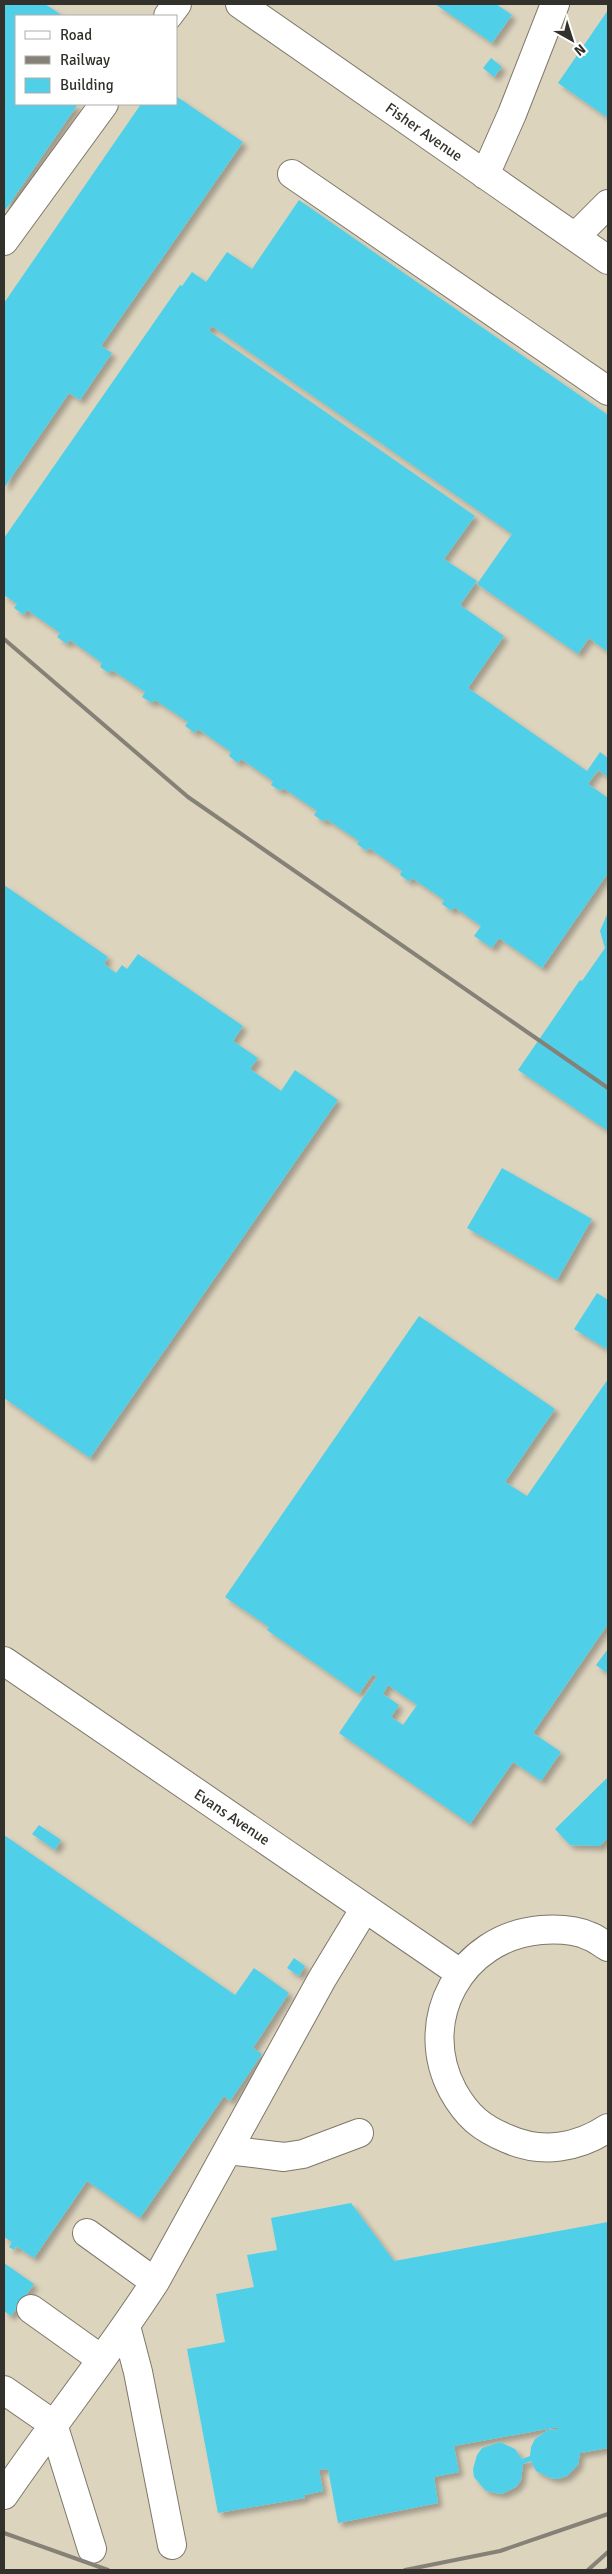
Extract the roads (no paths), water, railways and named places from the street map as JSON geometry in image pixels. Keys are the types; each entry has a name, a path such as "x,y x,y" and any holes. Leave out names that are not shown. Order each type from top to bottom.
{"lane":[{"path":"169,15 177,4"},
{"name":"Fisher Avenue","path":"240,4 608,260"},
{"path":"485,175 555,4"},
{"path":"4,242 103,105"},
{"path":"292,174 608,391"},
{"path":"575,237 608,204"},
{"name":"Evans Avenue","path":"4,1660 460,1973"},
{"path":"4,2495 53,2424 126,2326 155,2282 322,1979 365,1908"},
{"path":"608,1948 589,1936 558,1929 520,1932 492,1944 460,1973 444,2005 438,2039 444,2074 464,2110 487,2131 522,2146 557,2148 592,2140 608,2128"},
{"path":"228,2150 284,2157 293,2156 359,2133"},
{"path":"87,2233 155,2282"},
{"path":"31,2309 101,2359"},
{"path":"126,2326 138,2372 172,2545"},
{"path":"4,2390 53,2424 92,2549"}],"railway":[{"path":"4,639 188,797 608,1088"},
{"path":"405,2570 500,2551 608,2514"},
{"path":"4,2533 108,2570"},
{"path":"588,2570 608,2552"}]}
